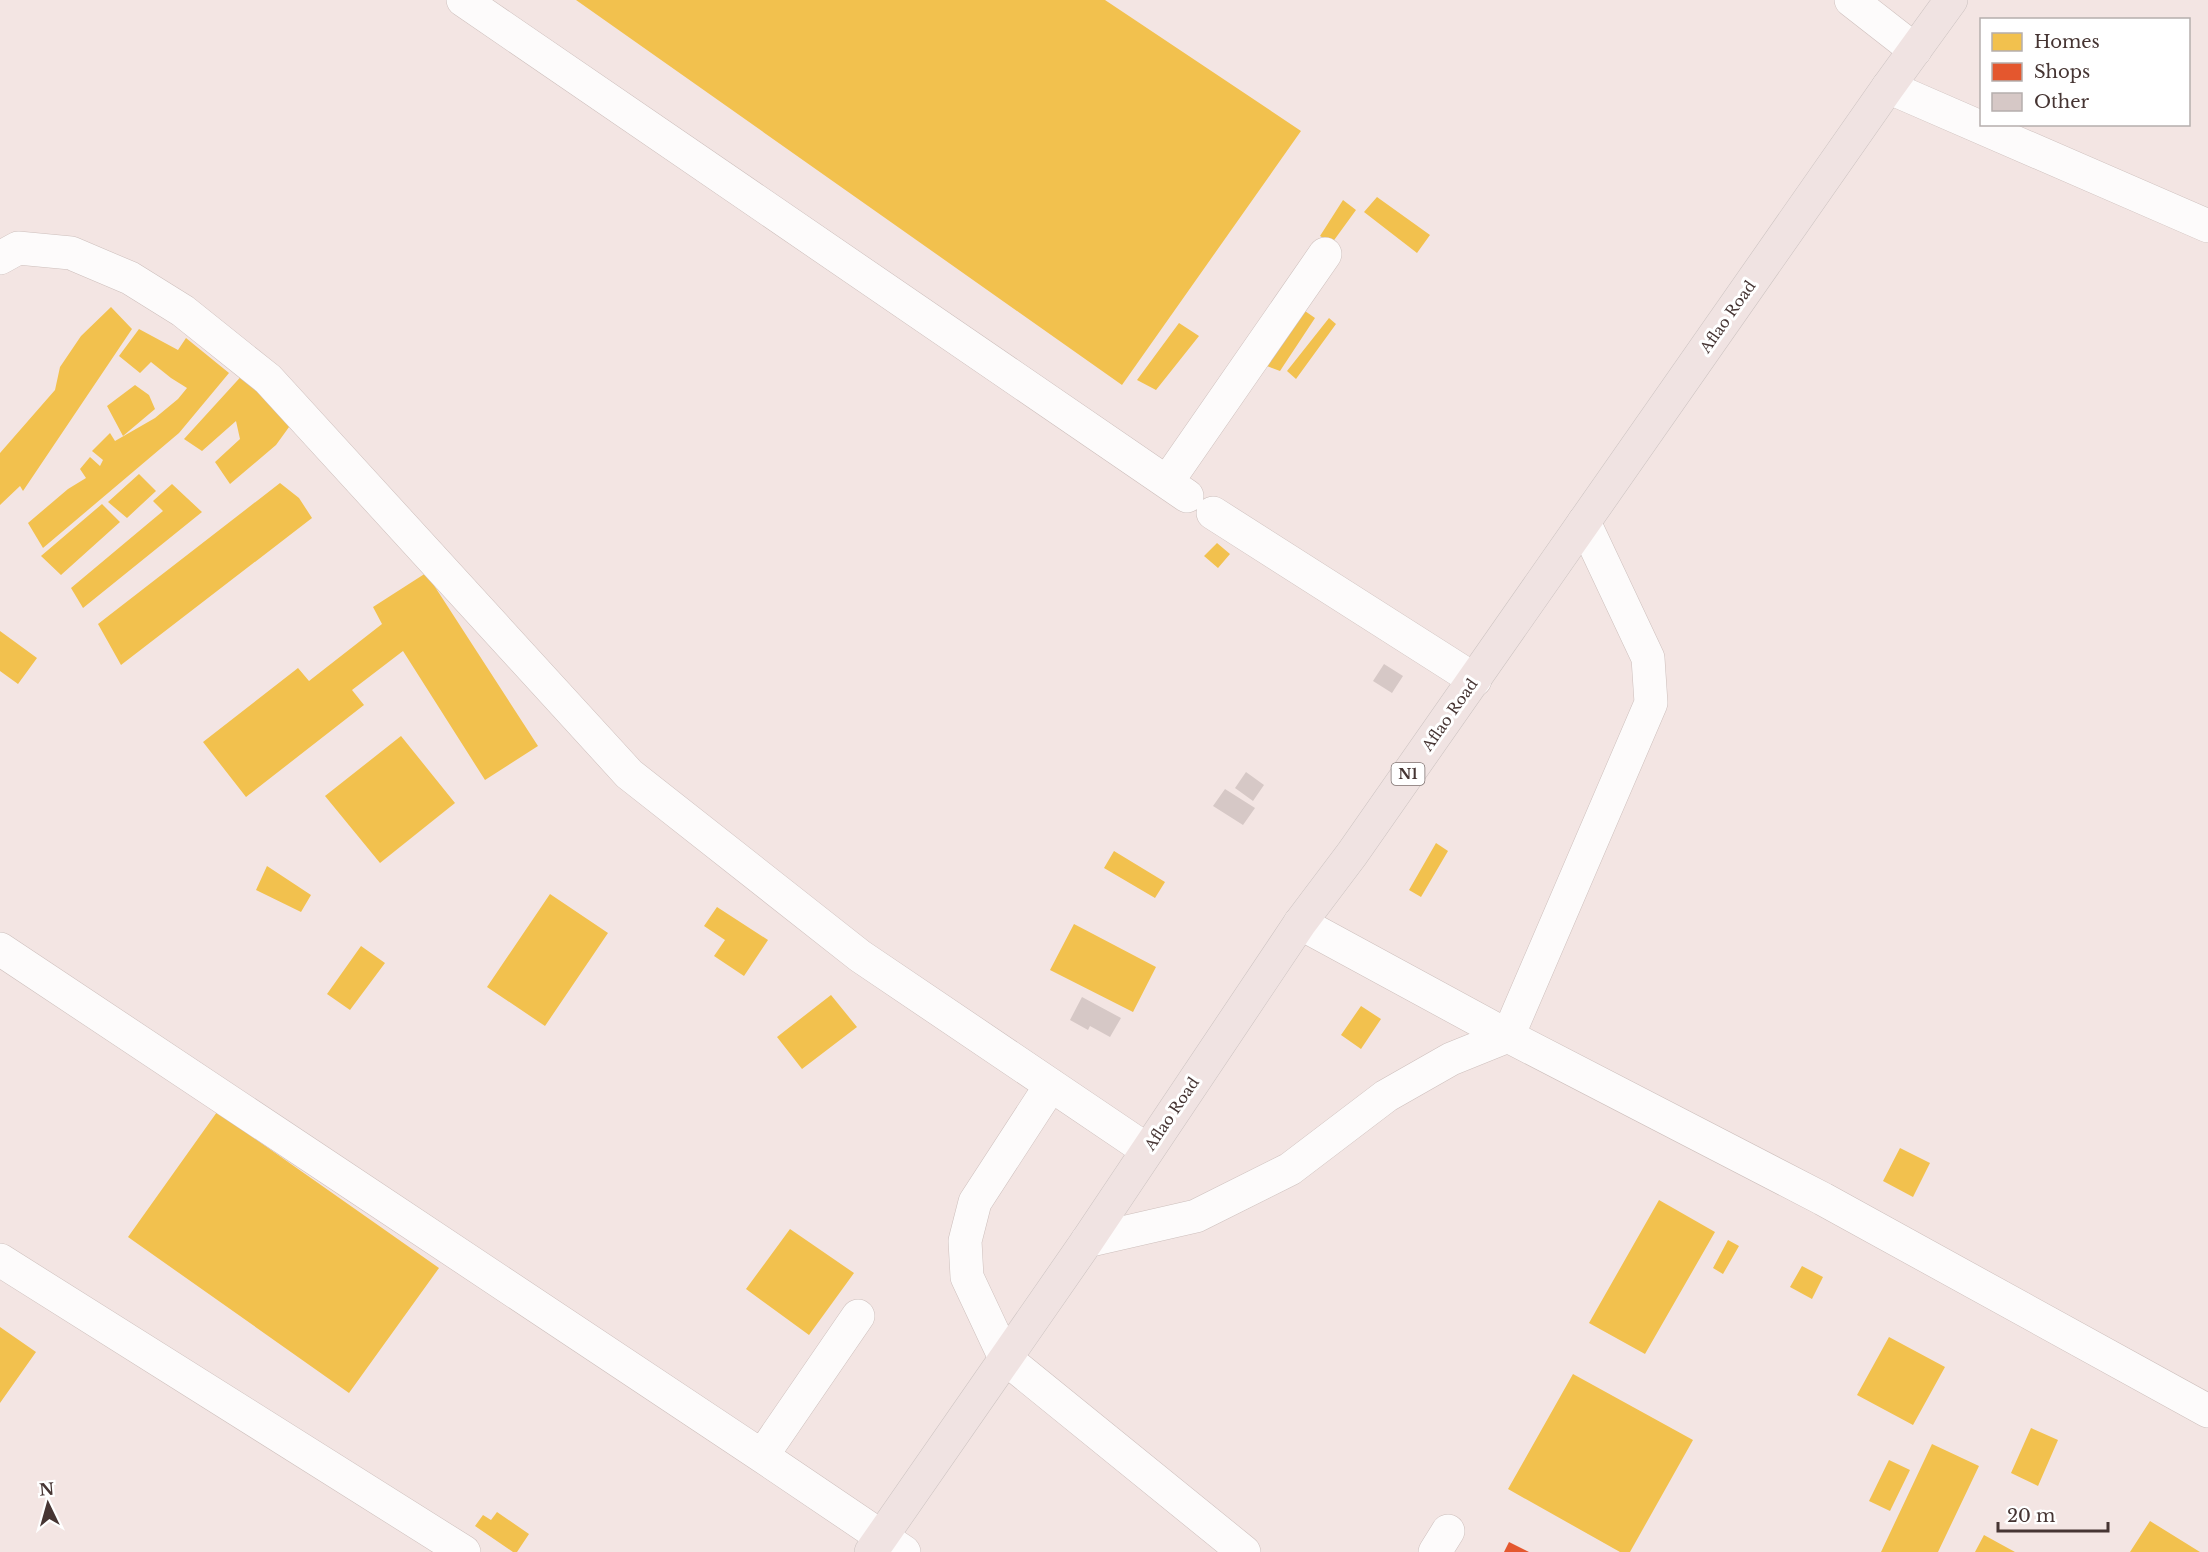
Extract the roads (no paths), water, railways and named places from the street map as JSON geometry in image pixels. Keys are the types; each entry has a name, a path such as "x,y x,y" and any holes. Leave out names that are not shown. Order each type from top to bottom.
{"highway":[{"name":"Aflao Road","path":"885,1547 1005,1358 1087,1241 1300,923 1352,854 1475,680 1951,0"}],"street":[{"path":"463,0 1189,497 1475,680"},
{"path":"1851,0 1915,50"},
{"path":"1888,87 2208,226"},
{"path":"0,258 18,248 70,254 130,278 183,311 268,379 629,774 860,956 1147,1150"},
{"path":"1189,497 1325,254"},
{"path":"1087,1241 1197,1216 1290,1169 1386,1096 1451,1059 1508,1036 1651,703 1648,658 1584,522"},
{"path":"1300,923 1508,1036 1823,1199 2208,1411"},
{"path":"0,949 762,1456 885,1547"},
{"path":"1051,1085 975,1202 965,1241 967,1277 1005,1358 1244,1552"},
{"path":"0,1260 464,1552"},
{"path":"762,1456 858,1316"}]}
